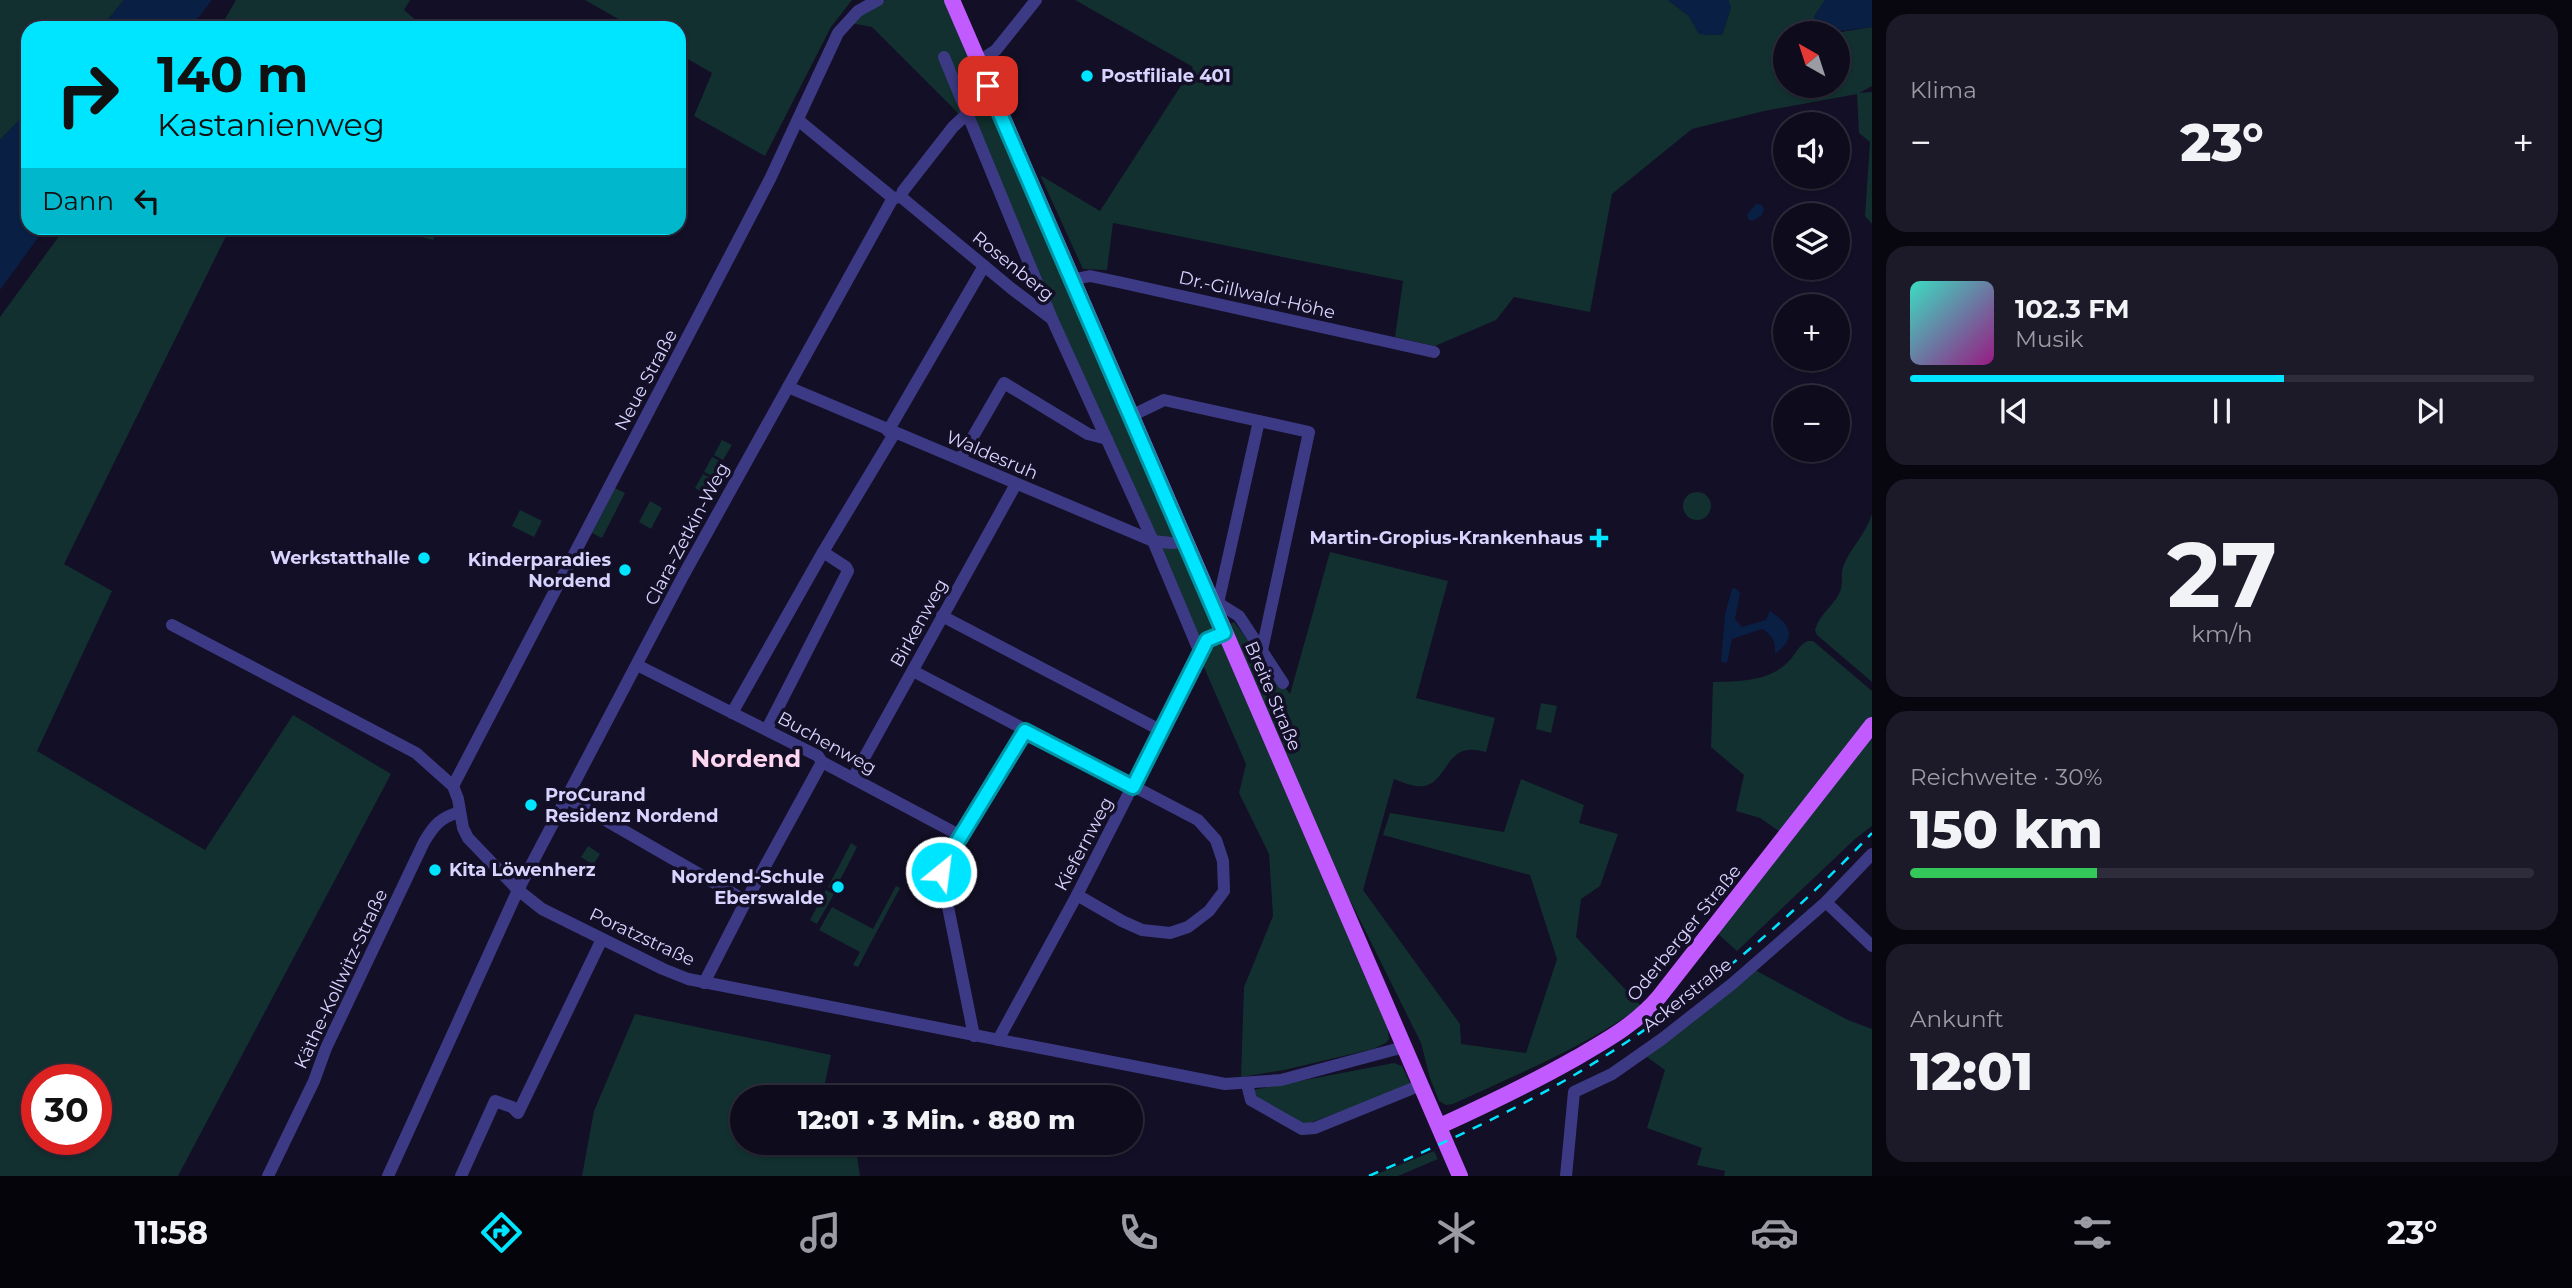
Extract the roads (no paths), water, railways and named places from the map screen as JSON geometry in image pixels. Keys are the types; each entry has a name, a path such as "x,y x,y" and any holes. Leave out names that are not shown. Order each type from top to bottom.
{"main road":[{"name":"Breite Straße","path":"952,0 1460,1176"},
{"name":"Oderberger Straße","path":"1440,1126 1514,1092 1641,1017 1872,725"}],"street":[{"name":"Neue Straße","path":"453,786 723,270 838,33 858,11 878,0"},
{"path":"978,62 996,50 1036,0"},
{"path":"944,57 1052,319"},
{"name":"Clara-Zetkin-Weg","path":"388,1176 518,890 682,576 897,198 953,127 968,113"},
{"name":"Rosenberg","path":"798,120 1052,319 1153,541 1200,653"},
{"path":"732,713 984,266"},
{"name":"Dr.-Gillwald-Höhe","path":"1071,280 1090,276 1434,352"},
{"path":"960,459 1004,383 1088,434 1107,439"},
{"name":"Waldesruh","path":"788,387 1153,541 1185,542"},
{"path":"1130,416 1164,400 1309,432 1262,650"},
{"path":"1259,421 1215,604 1239,616 1283,683"},
{"name":"Birkenweg","path":"853,778 1016,484"},
{"path":"766,729 848,571 823,552"},
{"path":"942,616 1162,731"},
{"path":"172,625 408,747 453,786"},
{"name":"Kiefernweg","path":"998,1040 1077,895 1207,640 1224,633"},
{"name":"Buchenweg","path":"637,665 818,756 822,762 961,836"},
{"path":"913,671 1198,820 1216,840 1223,861 1224,891 1209,911 1188,927 1170,933 1142,930 1077,895"},
{"path":"974,1036 941,872 1025,731"},
{"path":"704,983 822,762"},
{"name":"Poratzstraße","path":"453,786 468,838 518,890 542,909 674,974 704,983 1209,1081 1247,1084 1296,1077 1404,1048"},
{"path":"567,798 746,901"},
{"name":"Käthe-Kollwitz-Straße","path":"268,1176 419,852 439,820 460,812"},
{"name":"Ackerstraße","path":"1566,1176 1574,1092 1612,1074 1722,992 1826,902 1872,854"},
{"path":"1830,906 1872,946"},
{"path":"461,1176 495,1101 512,1107 518,1113 602,939"},
{"path":"1247,1084 1251,1100 1302,1129 1315,1128 1421,1085"}],"water":[{"path":"124,0 212,0 196,21 107,21"},
{"path":"1668,0 1728,0 1731,7 1722,35 1699,34 1689,16"},
{"path":"1825,0 1872,0 1872,27 1850,30 1850,21 1817,21 1814,17"},
{"path":"21,118 21,235 40,235 0,290 0,140"},
{"path":"1756,204 1762,205 1764,210 1761,216 1752,221 1747,214"},
{"path":"1735,588 1740,593 1735,619 1742,627 1766,620 1770,611 1786,626 1789,631 1787,642 1775,654 1773,639 1762,629 1732,639 1727,663 1721,662 1725,614 1732,589"}],"railway":[{"path":"1369,1176 1468,1131 1540,1094 1648,1028 1765,936 1872,833"}],"place":[{"name":"Postfiliale 401","path":"1087,76"},
{"name":"Martin-Gropius-Krankenhaus","path":"1599,538"},
{"name":"Werkstatthalle","path":"424,558"},
{"name":"Kinderparadies Nordend","path":"625,570"},
{"name":"ProCurand Residenz Nordend","path":"531,805"},
{"name":"Kita Löwenherz","path":"435,870"},
{"name":"Nordend-Schule Eberswalde","path":"838,887"}],"district":[{"name":"Nordend","path":"746,759"}]}
